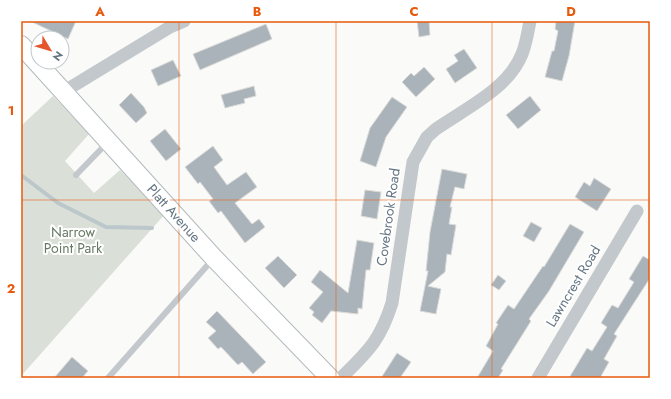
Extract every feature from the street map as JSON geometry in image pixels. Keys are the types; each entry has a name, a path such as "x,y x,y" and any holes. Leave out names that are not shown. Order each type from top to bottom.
{"main road":[{"name":"Platt Avenue","path":"21,45 214,258 330,378"}],"street":[{"path":"63,92 170,24 184,21"},
{"name":"Covebrook Road","path":"341,378 371,348 380,335 392,304 410,174 418,150 427,137 436,129 497,87 506,78 516,66 523,53 530,21"},
{"name":"Lawncrest Road","path":"538,378 637,211"}],"lane":[{"path":"76,174 109,142"},
{"path":"108,378 214,258"}],"green space":[{"name":"Narrow Point Park","path":"53,96 89,134 65,161 94,193 120,170 165,214 21,376 21,126"}],"building":[{"path":"30,21 76,21 70,34 70,30 49,30"},
{"path":"417,21 429,21 430,35 419,37"},
{"path":"556,21 575,21 569,56 562,81 545,77 552,51 554,51 558,31 555,29"},
{"path":"266,24 272,39 200,70 193,54"},
{"path":"464,49 477,68 455,83 446,69 458,61 454,55"},
{"path":"173,60 181,76 158,86 151,70"},
{"path":"424,67 435,79 416,97 402,82 411,73 414,76"},
{"path":"254,86 256,96 244,99 245,103 225,108 221,95"},
{"path":"131,93 144,107 147,113 136,123 119,105"},
{"path":"530,96 541,110 518,129 506,115"},
{"path":"392,97 407,107 386,137 376,167 360,161 370,128"},
{"path":"165,129 181,149 166,161 150,141"},
{"path":"213,146 223,160 214,167 227,185 246,172 257,187 235,203 252,224 259,219 265,227 245,243 221,211 218,213 209,201 213,199 200,182 198,184 185,167"},
{"path":"442,169 467,174 464,189 455,187 450,207 452,207 449,224 456,225 451,255 447,254 445,272 428,286 441,289 436,314 420,311 428,271 426,271 430,232"},
{"path":"594,178 611,189 597,211 575,197 584,182 590,186"},
{"path":"365,190 381,192 377,219 361,216"},
{"path":"531,222 542,228 534,242 523,236"},
{"path":"570,224 584,232 549,291 529,319 531,321 501,369 503,370 498,378 477,378 493,351 486,346 498,324 496,323 508,305 514,309 543,266 544,267"},
{"path":"357,240 374,243 370,270 366,270 362,309 358,308 358,314 331,311 322,323 312,315 314,312 309,308 323,292 311,282 320,270 348,293"},
{"path":"278,256 297,275 284,288 265,268"},
{"path":"643,256 650,260 650,278 614,334 617,336 604,359 609,362 600,378 569,378 587,348 592,351 607,327 601,323 612,305 618,308 634,282 629,279"},
{"path":"498,275 506,281 499,290 491,285"},
{"path":"217,311 266,362 253,374 242,362 238,365 221,347 218,349 208,338 216,331 206,322"},
{"path":"397,353 411,362 400,378 381,378"},
{"path":"72,357 88,371 82,378 54,378"}],"waterway":[{"path":"21,175 58,203 106,227 152,228"}]}
